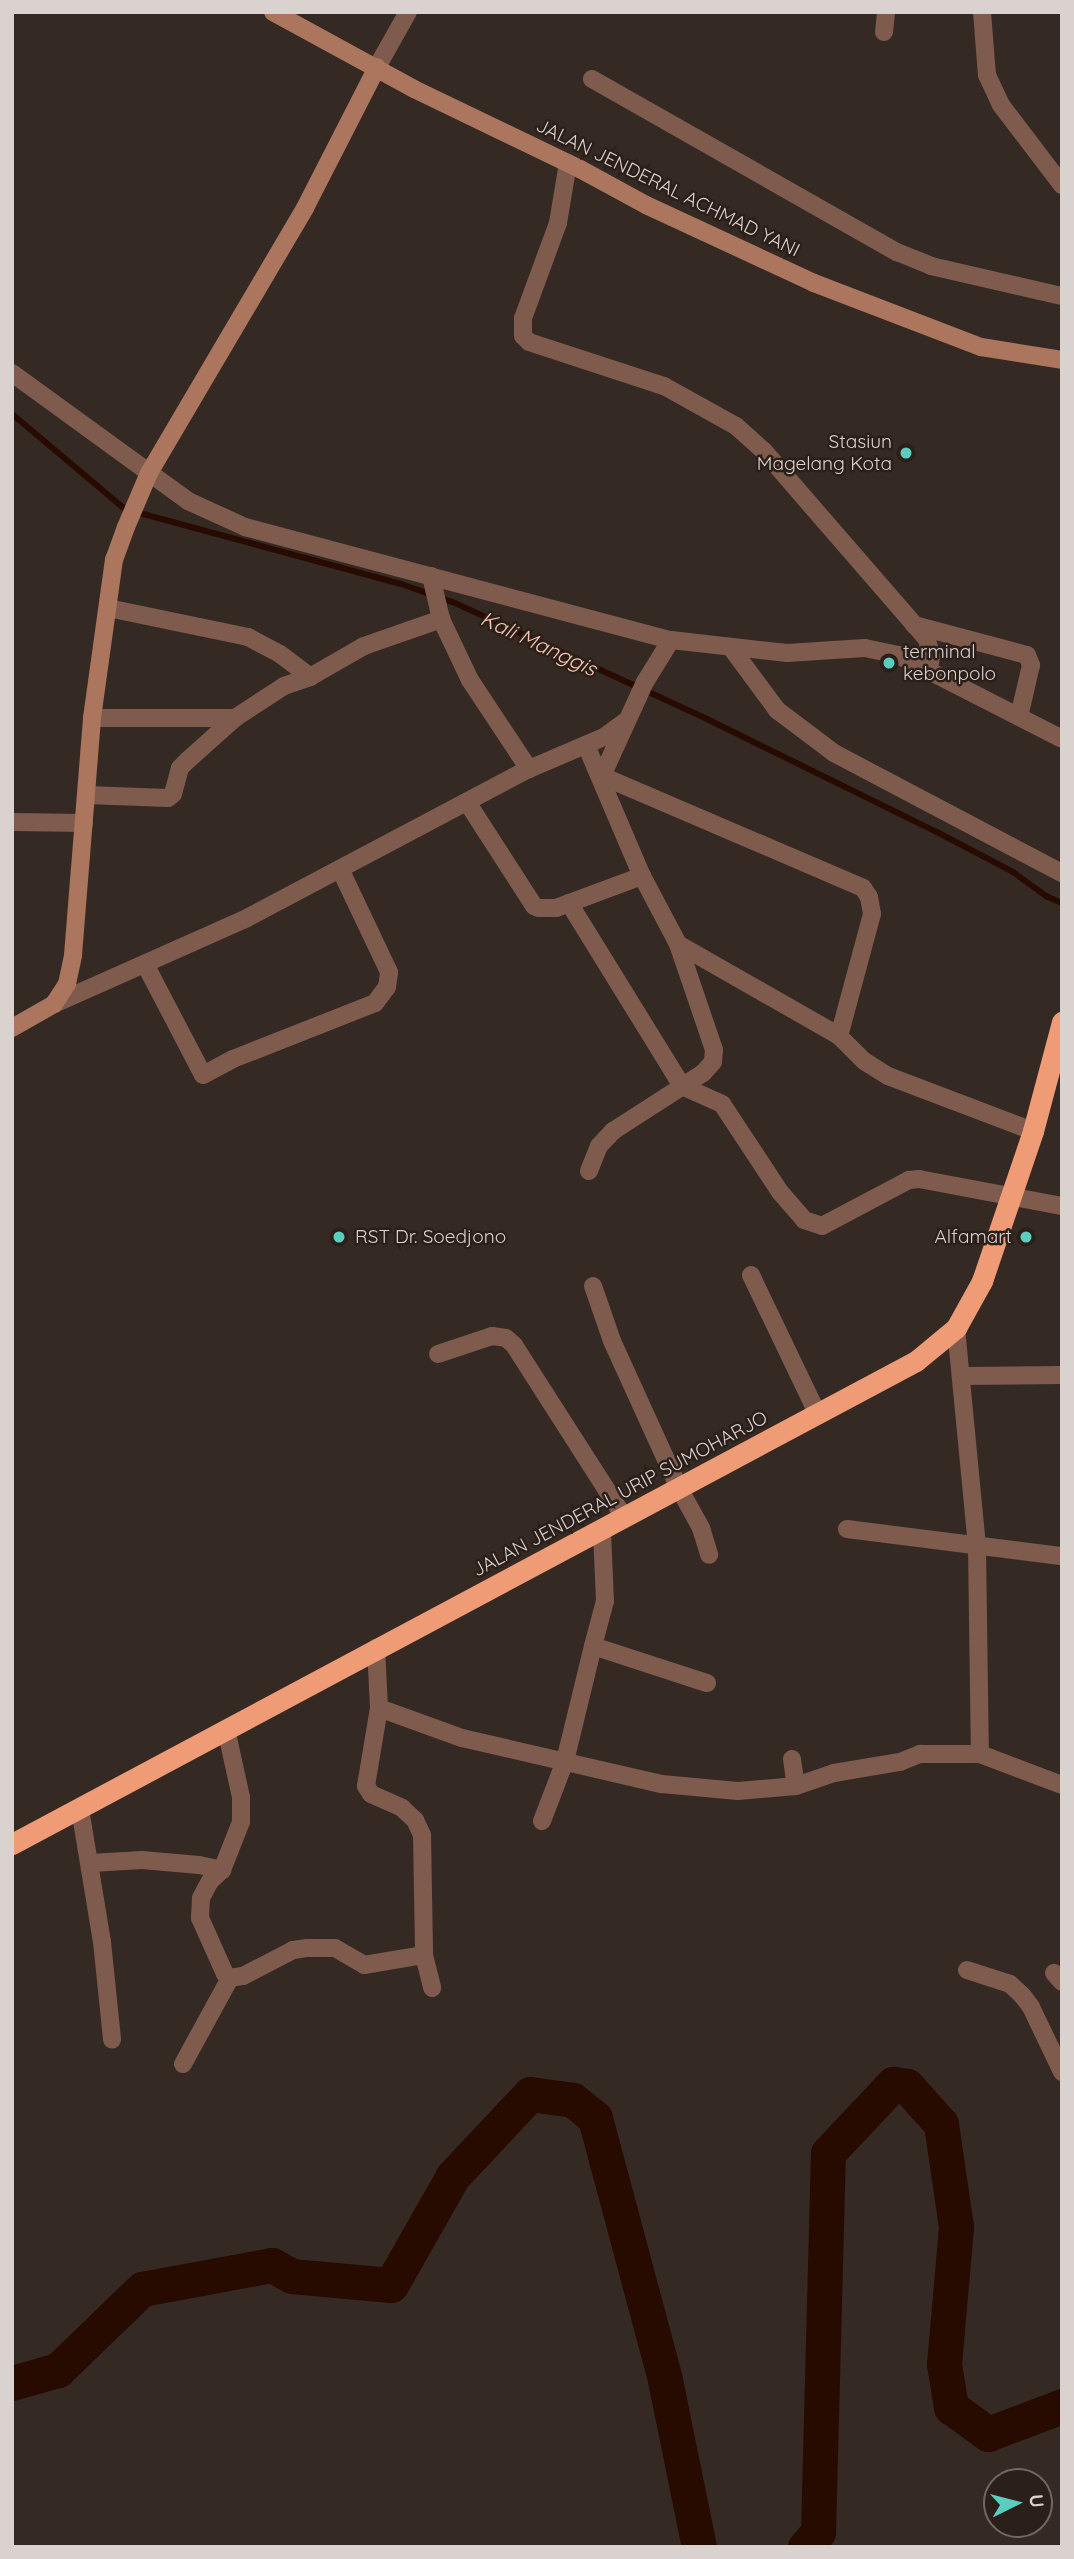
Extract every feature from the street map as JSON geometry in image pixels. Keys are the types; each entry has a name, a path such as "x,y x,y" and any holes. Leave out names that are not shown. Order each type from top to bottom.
{"highway":[{"name":"JALAN JENDERAL URIP SUMOHARJO","path":"12,1844 916,1361 957,1328 982,1280 1014,1195 1062,1022"}],"street":[{"name":"JALAN JENDERAL ACHMAD YANI","path":"272,12 414,89 568,163 646,205 872,307 981,347 1062,360"},
{"path":"54,1004 67,984 73,955 92,718 114,560 149,473 305,208 408,12"},
{"path":"884,32 886,12"},
{"path":"982,12 987,75 1001,105 1062,185"},
{"path":"592,79 897,252 931,266 1062,296"},
{"path":"568,163 559,219 523,318 523,336 529,342 664,386 736,426 763,450 927,639 931,656 929,670"},
{"path":"12,373 188,500 245,527 432,580 671,640 732,649 787,653 865,648 898,655 1062,739"},
{"path":"432,580 439,611 470,680 529,769"},
{"path":"108,608 248,637 280,654 310,677"},
{"path":"86,795 168,798 173,794 180,768 235,718 284,686 310,677 364,646 439,611"},
{"path":"914,625 1027,655 1031,665 1019,717"},
{"path":"602,776 642,689 671,640"},
{"path":"732,649 778,710 834,753 1062,873"},
{"path":"92,718 235,718"},
{"path":"12,1028 54,1004 247,918 529,769 604,737 629,719"},
{"path":"586,745 602,776 642,876 678,944 714,1050 713,1062 703,1073 613,1130 599,1146 589,1171"},
{"path":"602,776 863,888 869,897 872,914 838,1036"},
{"path":"467,802 534,906 556,908 642,876"},
{"path":"12,822 84,823"},
{"path":"145,964 202,1075 233,1059 375,1003 387,987 389,972 340,869"},
{"path":"569,903 682,1086 722,1104 780,1192 804,1220 822,1226 909,1180 919,1179 1062,1206"},
{"path":"678,944 838,1036 864,1061 888,1076 1033,1131"},
{"path":"751,1275 818,1415"},
{"path":"593,1286 612,1342 679,1488 701,1528 709,1555"},
{"path":"957,1328 977,1547 981,1754"},
{"path":"438,1354 492,1336 506,1338 514,1345 624,1517"},
{"path":"961,1376 1062,1375"},
{"path":"848,1529 1062,1556"},
{"path":"542,1821 565,1761 605,1601 602,1531"},
{"path":"593,1646 707,1683"},
{"path":"376,1648 379,1708 366,1786 371,1794 402,1808 415,1819 422,1835 424,1955 432,1988"},
{"path":"379,1708 462,1738 662,1784 738,1791 796,1786 834,1773 900,1762 920,1754 981,1754 1062,1785"},
{"path":"226,1729 242,1797 241,1822 222,1870 210,1881 201,1898 200,1918 210,1947 225,1974 230,1978 243,1976 293,1950 308,1948 335,1948 364,1965 424,1955"},
{"path":"792,1759 796,1786"},
{"path":"80,1809 91,1863 112,2039"},
{"path":"91,1863 142,1860 222,1870"},
{"path":"967,1970 1010,1984 1022,1996 1031,2007 1062,2072"},
{"path":"183,2064 230,1978"}],"waterway":[{"name":"Kali Manggis","path":"12,414 125,509 401,584 455,603 707,719 935,831 1013,872 1046,896 1062,903"},
{"path":"805,2547 818,2532 828,2153 893,2084 907,2086 941,2124 956,2227 944,2364 951,2407 988,2434 1062,2406"},
{"path":"12,2383 58,2370 142,2289 272,2265 292,2276 391,2285 453,2176 530,2094 573,2100 595,2118 665,2380 699,2547"}],"place":[{"name":"Stasiun Magelang Kota","path":"906,453"},
{"name":"terminal kebonpolo","path":"889,663"},
{"name":"RST Dr. Soedjono","path":"339,1237"},
{"name":"Alfamart","path":"1026,1237"}]}
